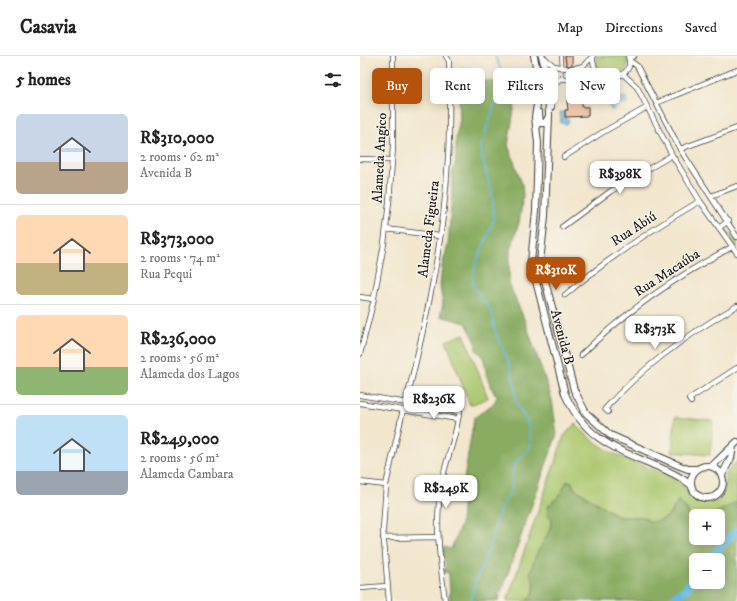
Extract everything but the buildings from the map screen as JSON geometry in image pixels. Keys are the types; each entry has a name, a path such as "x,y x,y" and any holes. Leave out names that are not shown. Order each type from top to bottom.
{"street":[{"name":"Alameda Angico","path":"360,354 373,299 386,229 394,86 393,56"},
{"name":"Alameda Figueira","path":"406,402 427,320 440,236 448,158 449,61 446,56"},
{"name":"Avenida B","path":"534,56 536,68"},
{"path":"542,56 554,66 564,68"},
{"name":"Avenida B","path":"542,56 548,80 549,116 545,216 540,262 574,390 586,413 610,435 688,469 696,470"},
{"path":"576,68 590,61 593,56"},
{"path":"593,56 594,68"},
{"path":"629,58 634,56"},
{"path":"620,76 628,68 629,58"},
{"path":"629,58 637,66 680,149 737,237"},
{"path":"656,103 737,70"},
{"path":"623,74 637,87 659,133 700,202 737,253"},
{"path":"547,144 552,107 552,88 555,83 564,79"},
{"name":"Avenida B","path":"537,104 535,117 538,148 536,211 531,262 565,394 578,419 596,436 615,448 679,476 691,485"},
{"path":"540,104 540,122 546,122 552,107"},
{"path":"564,157 603,132 646,108"},
{"path":"659,133 668,128"},
{"path":"680,149 737,128"},
{"path":"562,227 611,191 672,155"},
{"path":"360,159 391,160"},
{"path":"711,196 737,186"},
{"name":"Rua Abiú","path":"565,295 617,253 656,227 700,202"},
{"path":"719,228 728,221"},
{"path":"386,229 440,236"},
{"name":"Rua Macaúba","path":"581,355 621,319 657,292 732,246"},
{"path":"360,297 373,299"},
{"path":"608,412 605,409 614,399 665,353 702,326 737,306"},
{"path":"691,402 689,399 737,368"},
{"path":"360,395 460,412 442,481 438,508 438,537 445,601"},
{"path":"377,406 383,399 394,400"},
{"path":"360,403 458,419"},
{"path":"419,412 432,412 434,407"},
{"path":"389,601 383,538 386,485 403,410"},
{"path":"722,475 712,466 703,466 696,470 691,477 691,485 695,493 700,496 712,497 719,492 722,487 722,475 730,461 735,444"},
{"path":"712,466 735,444"},
{"path":"360,482 386,485"},
{"path":"383,538 438,537"},
{"path":"360,588 387,586"}],"lane":[{"path":"561,56 564,68 564,79"}],"green space":[{"path":"596,56 626,56 626,68 620,73 620,68 598,68 596,66"},
{"path":"485,81 493,82 493,104 515,104 508,145 522,184 523,196 519,223 510,250 509,284 525,321 552,400 557,434 498,601 450,601 449,573 444,572 446,565 442,549 444,547 451,549 461,524 464,479 474,418 494,403 498,395 494,393 490,385 484,360 476,350 475,340 466,323 440,316 443,305 440,286 442,266 448,245 452,196 452,174 456,161 456,137 460,119 459,104 485,104"},
{"path":"727,230 737,242 737,249 724,231"},
{"path":"464,334 488,398 470,405 446,341"},
{"path":"675,417 713,421 710,455 672,452"},
{"path":"575,424 592,440 612,453 679,480 689,495 695,500 703,503 718,501 721,497 726,474 737,461 737,503 725,509 689,509 689,514 687,509 679,500 665,521 652,523 643,517 620,517 574,488 572,482 568,481 552,520 535,583 534,594 528,601 507,601 564,436"},
{"path":"567,481 572,482 573,488 619,517 643,517 651,522 661,520 668,516 678,500 689,515 689,545 725,545 725,509 723,509 737,502 737,601 527,601 534,588 530,574 533,562 548,534 551,524 552,519 547,513 549,505 559,496"}],"water":[{"path":"620,97 627,98 628,103 624,105 620,104"},
{"path":"611,104 618,104 615,109 611,110 609,106"},
{"path":"560,112 564,112 565,118 569,120 567,124 561,123"}],"waterway":[{"path":"471,601 475,582 492,543 496,518 511,491 514,464 530,448 531,443 527,421 516,403 515,384 507,358 495,331 492,313 475,289 473,283 475,266 494,220 492,194 482,158 481,145 499,92 501,70 495,56"},
{"path":"715,553 724,542 737,531"},
{"path":"670,601 689,585"}]}
